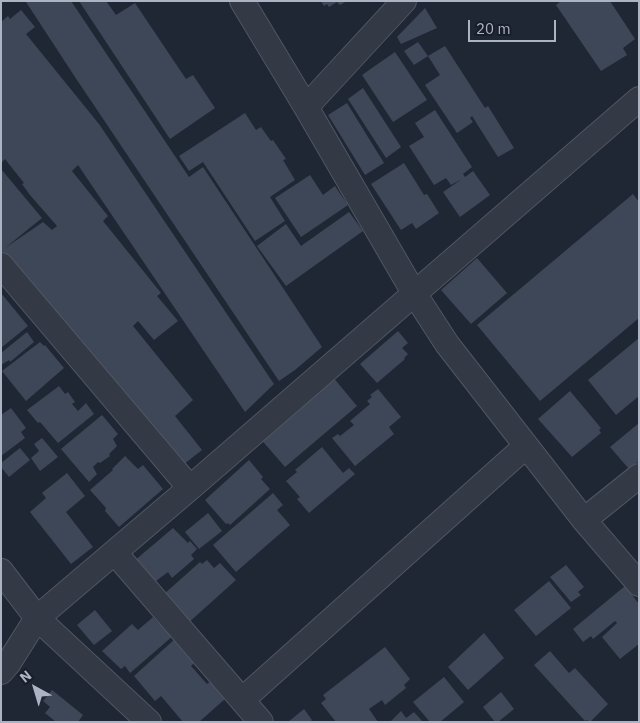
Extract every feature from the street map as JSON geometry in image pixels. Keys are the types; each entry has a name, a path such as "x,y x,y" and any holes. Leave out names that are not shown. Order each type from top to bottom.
{"street":[{"path":"242,1 414,293 447,344 584,520 639,584"},
{"path":"306,107 404,1"},
{"path":"1,672 37,618 639,99"},
{"path":"1,265 190,488"},
{"path":"242,700 526,446"},
{"path":"584,520 639,476"},
{"path":"114,553 261,722"},
{"path":"1,571 37,618 149,722"}],"building":[{"path":"27,1 71,1 189,177 203,167 322,347 295,370 279,381 75,77"},
{"path":"79,1 106,1 116,15 135,3 186,79 193,75 215,108 170,139"},
{"path":"321,1 347,1 340,5 337,2 329,7 327,4 324,6"},
{"path":"561,1 610,1 635,39 623,48 627,55 601,71 556,5"},
{"path":"425,8 437,28 401,44 397,37"},
{"path":"21,10 35,27 26,34 99,124 274,384 245,412 78,165 72,171 108,216 103,221 161,293 157,296 178,321 154,340 138,321 133,326 193,400 175,416 202,450 179,468 1,250 1,169 42,218 5,248 43,222 52,230 57,226 30,195 22,184 24,183 5,159 1,163 1,22 8,16 10,19"},
{"path":"418,42 428,56 414,65 404,51"},
{"path":"445,46 485,108 488,106 514,148 498,157 472,116 470,118 473,122 457,133 425,85 440,75 428,56"},
{"path":"395,52 427,100 393,122 362,75"},
{"path":"363,88 401,147 386,158 348,99"},
{"path":"347,103 384,163 365,175 328,115"},
{"path":"435,110 472,167 463,174 465,177 473,171 490,195 460,217 443,192 462,179 451,185 446,178 434,185 409,146 424,137 415,123"},
{"path":"245,113 256,130 261,127 271,141 273,140 286,159 283,160 295,180 270,197 285,221 255,241 203,162 189,171 179,156"},
{"path":"404,163 424,195 427,194 439,213 416,229 412,223 401,230 371,184"},
{"path":"310,175 323,195 335,186 348,205 301,237 275,198"},
{"path":"633,194 639,202 639,318 540,401 477,325"},
{"path":"349,212 363,231 286,286 257,246 286,224 301,246"},
{"path":"477,258 507,293 471,324 441,290"},
{"path":"1,293 28,326 1,348"},
{"path":"398,331 408,343 402,348 408,354 405,359 377,383 360,364"},
{"path":"27,332 34,342 10,362 9,360 1,365 1,353"},
{"path":"639,338 639,396 616,415 588,380"},
{"path":"40,342 45,345 64,368 26,401 2,371"},
{"path":"332,376 357,406 285,467 259,437"},
{"path":"59,386 65,394 68,392 75,402 72,404 78,411 86,403 94,414 58,443 27,410"},
{"path":"378,389 401,417 389,427 394,434 355,466 332,438 338,434 340,436 354,425 350,421 370,404 367,401 372,397 370,395"},
{"path":"570,391 601,428 599,430 601,433 572,457 538,419"},
{"path":"11,408 26,428 21,432 25,438 1,456 1,415"},
{"path":"102,415 118,434 113,439 117,446 109,454 110,456 93,467 97,474 89,482 61,449"},
{"path":"639,423 639,461 629,469 610,447"},
{"path":"42,438 58,457 40,471 31,458 39,451 34,444"},
{"path":"322,447 343,473 349,468 355,474 309,513 297,499 300,497 286,481 297,472 295,470"},
{"path":"20,448 30,460 9,477 1,467 1,463"},
{"path":"125,456 138,469 143,465 163,489 119,527 90,490 113,470"},
{"path":"249,460 270,489 230,525 226,524 205,500"},
{"path":"67,473 85,496 66,512 93,547 71,564 30,512 46,498 42,493"},
{"path":"273,493 283,505 277,510 290,525 236,572 213,545"},
{"path":"208,513 222,531 199,549 185,532"},
{"path":"173,528 197,549 191,555 194,559 172,578 168,572 152,584 133,562"},
{"path":"207,560 214,568 220,563 236,580 187,624 164,594 200,562 202,564"},
{"path":"566,565 584,587 578,592 581,595 571,602 550,577"},
{"path":"549,581 571,608 536,636 514,610"},
{"path":"625,586 639,604 639,644 620,659 602,637 617,623 615,621 593,639 591,636 583,642 573,629"},
{"path":"95,610 112,631 94,645 77,625"},
{"path":"153,617 158,623 161,621 174,635 130,673 125,666 121,669 102,651 132,624 138,630"},
{"path":"484,633 504,658 468,690 448,667"},
{"path":"175,639 195,662 191,666 207,684 210,682 225,699 199,722 183,722 161,696 155,701 134,676"},
{"path":"385,647 410,679 404,685 406,688 385,705 382,700 369,709 378,722 336,722 321,703 326,699 323,695"},
{"path":"550,651 569,673 575,668 608,704 590,722 585,721 534,665"},
{"path":"444,677 464,702 440,722 430,722 413,702"},
{"path":"52,690 83,715 78,722 56,722 45,713 50,707 43,701"},
{"path":"501,692 514,709 498,722 495,722 483,707"},
{"path":"304,709 312,720 310,722 288,722"},
{"path":"401,711 406,718 414,712 423,722 390,722"}]}
